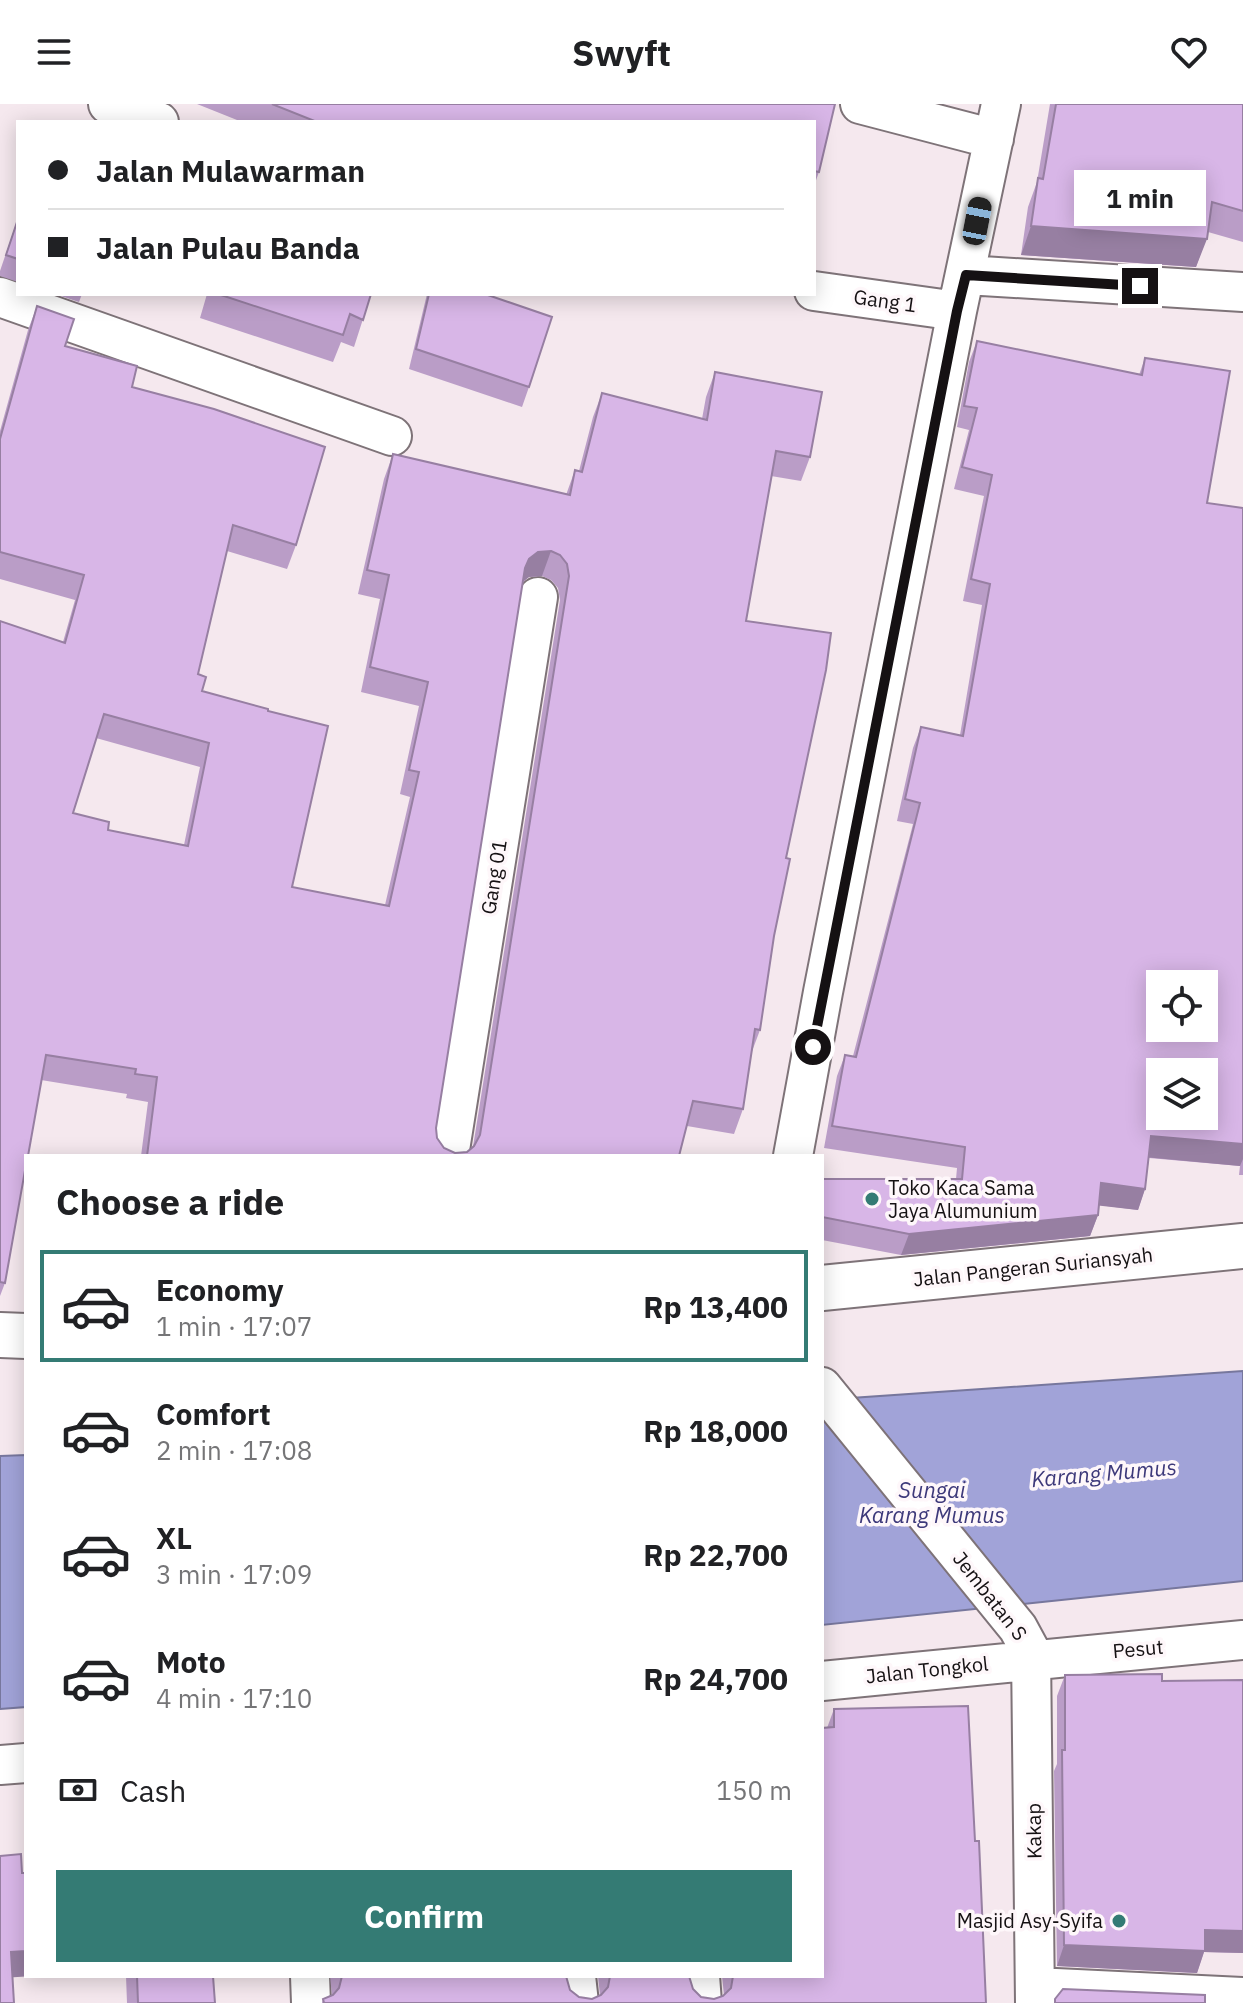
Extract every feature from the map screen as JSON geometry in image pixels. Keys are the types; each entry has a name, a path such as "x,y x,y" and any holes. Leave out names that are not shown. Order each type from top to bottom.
{"main road":[{"name":"Jalan Pangeran Suriansyah","path":"824,1288 1243,1246"},
{"path":"0,1335 24,1336"}],"street":[{"path":"108,104 153,120"},
{"path":"793,1154 997,121 860,104"},
{"name":"Gang 1","path":"816,291 1243,292"},
{"path":"0,297 392,436"},
{"name":"Gang 01","path":"449,1154 538,597"},
{"name":"Jembatan S","path":"824,1389 1013,1622 1028,1645 1032,1659"},
{"name":"Pesut","path":"1032,1659 1243,1640"},
{"name":"Jalan Tongkol","path":"824,1681 1032,1659"},
{"name":"Kakap","path":"1032,1659 1035,1995"},
{"path":"0,1765 24,1763"},
{"path":"310,1978 311,2003"},
{"path":"576,1978 579,2003"},
{"path":"700,1978 702,2003"},
{"path":"1035,1995 1243,1997"}],"water":[{"name":"Sungai Karang Mumus","path":"1243,1371 1243,1581 824,1625 824,1400"},
{"path":"24,1455 24,1707 0,1709 0,1456"}],"building":[{"path":"272,104 835,104 819,172 816,171 816,120 312,120"},
{"path":"1056,104 1243,104 1243,211 1212,202 1207,239 1031,226 1038,178 1043,179"},
{"path":"16,225 16,258 6,255"},
{"path":"224,296 370,296 363,320 350,314 343,335"},
{"path":"429,296 491,296 552,317 529,387 416,349"},
{"path":"37,306 74,319 65,346 137,366 132,387 214,409 325,447 296,545 233,525 198,674 206,677 202,691 328,726 292,887 389,906 419,772 409,770 428,682 370,667 389,575 367,570 393,454 570,495 575,470 582,472 602,393 707,420 715,372 822,392 810,457 776,451 746,621 831,633 786,858 790,859 774,936 760,1030 755,1029 743,1109 693,1101 680,1154 147,1154 157,1077 135,1074 136,1069 46,1055 28,1154 24,1154 24,1176 5,1283 0,1282 0,621 65,643 84,575 0,552 0,439","holes":["551,551 560,555 567,564 569,576 480,1135 467,1152 455,1153 444,1148 437,1138 436,1128 525,568 529,559 538,552","104,714 209,743 188,846 108,830 109,822 73,813"]},
{"path":"977,341 1142,375 1145,358 1230,371 1207,503 1243,508 1243,1144 1151,1136 1145,1189 1101,1183 1098,1215 909,1234 824,1217 824,1179 962,1179 965,1147 832,1126 845,1055 856,1057 920,803 905,799 921,727 963,736 990,584 971,579 992,475 962,467 977,408 964,406"},
{"path":"1162,1674 1162,1681 1243,1680 1243,1931 1205,1930 1205,1951 1064,1945 1062,1750 1065,1750 1065,1675"},
{"path":"968,1706 975,1841 979,1841 986,2003 324,2003 323,1999 339,1988 342,1978 567,1978 570,1990 579,1997 592,1999 608,1987 610,1978 690,1978 693,1989 701,1997 714,1999 731,1988 733,1978 824,1978 824,1728 834,1727 834,1709"},
{"path":"21,1854 24,1873 24,1951 11,1952 14,2003 0,2003 0,1856"},
{"path":"137,1978 213,1978 215,2003 138,2003"},
{"path":"1063,1989 1205,1995 1205,2003 1055,2003"}],"place":[{"name":"Toko Kaca Sama Jaya Alumunium","path":"872,1199"},
{"name":"Masjid Asy-Syifa","path":"1119,1921"}],"route":[{"path":"813,1047 966,275 1140,286"}],"water label":[{"name":"Karang Mumus","path":"1104,1473"}]}
